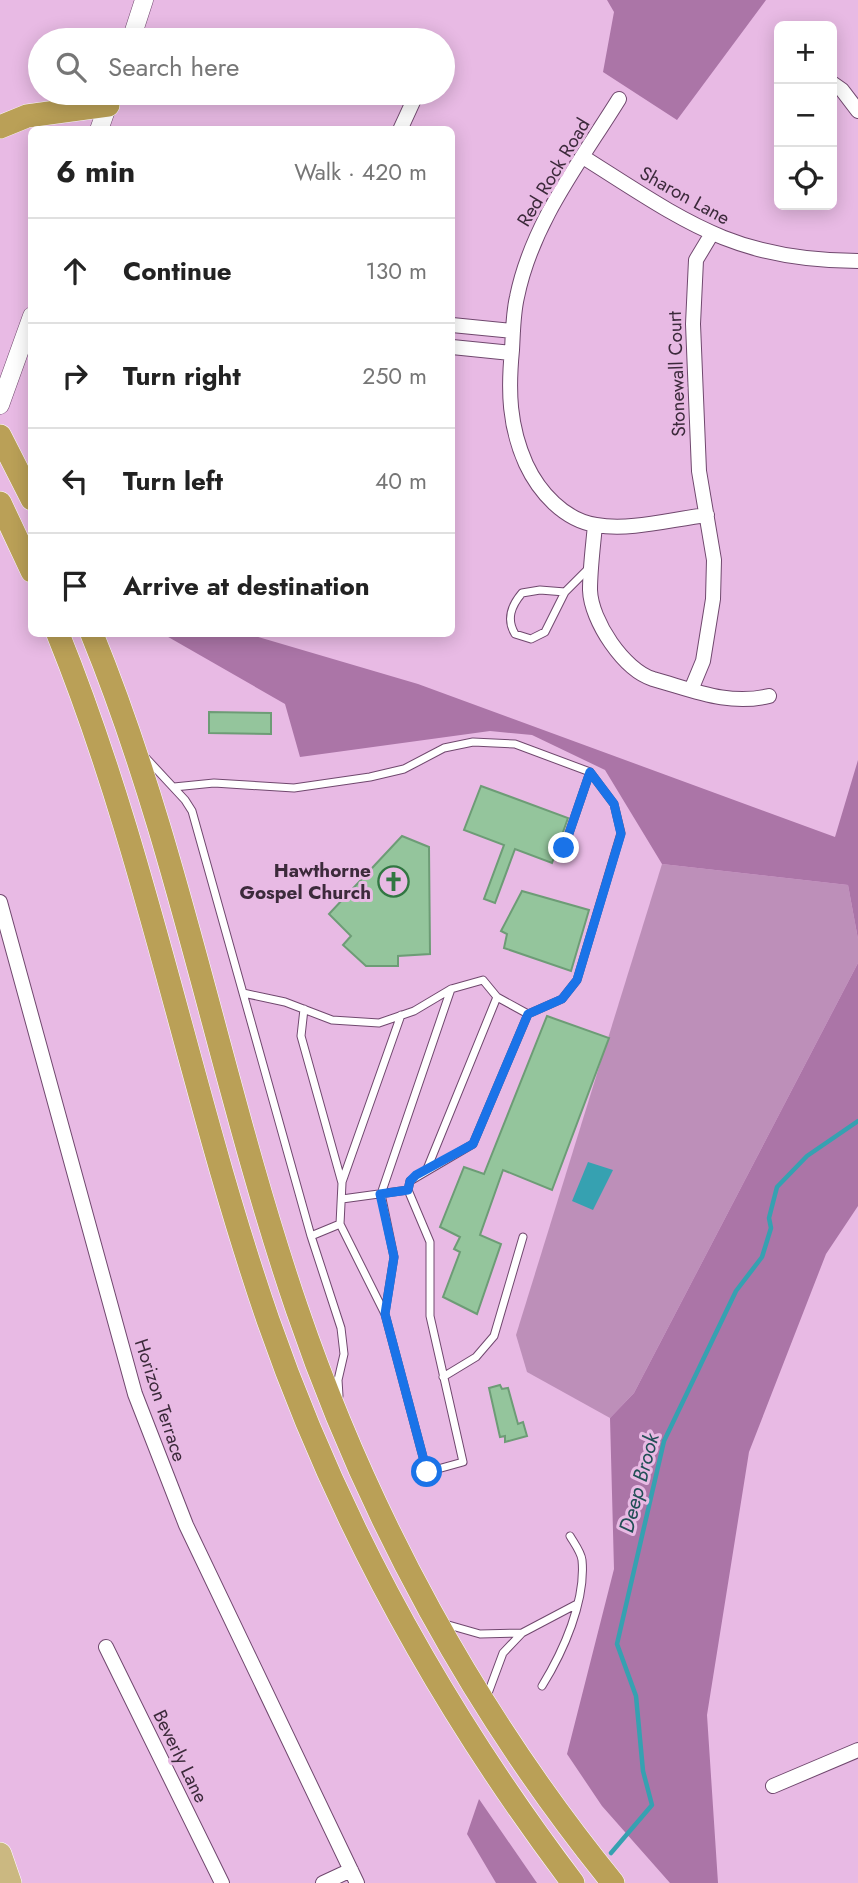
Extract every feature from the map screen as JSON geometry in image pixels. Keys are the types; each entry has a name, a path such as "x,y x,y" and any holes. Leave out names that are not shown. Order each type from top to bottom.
{"highway":[{"path":"0,110 45,105"},
{"path":"0,127 27,116 81,105"},
{"path":"1,438 28,491"},
{"path":"0,503 28,562"},
{"path":"59,637 118,803 243,1239 267,1316 304,1417 348,1516 423,1660 480,1753 573,1883"},
{"path":"93,637 131,741 280,1256 313,1356 353,1454 399,1551 485,1704 534,1779 613,1883"}],"main road":[{"path":"0,1854 10,1883"}],"street":[{"path":"135,28 145,0"},
{"path":"833,84 842,90 858,111"},
{"name":"Red Rock Road","path":"619,99 537,234 516,298 510,420 529,471 556,506 595,525 627,525 707,515"},
{"path":"100,126 108,105"},
{"path":"402,126 411,105"},
{"name":"Sharon Lane","path":"583,157 711,235 773,255 805,260 858,261"},
{"name":"Stonewall Court","path":"707,515 699,471 693,324 696,260 711,235"},
{"path":"455,324 513,331"},
{"path":"2,398 28,327"},
{"path":"455,347 512,353"},
{"path":"691,690 703,661 713,599 714,560 707,515"},
{"path":"595,525 590,594 612,649 644,677 746,702 769,696"},
{"name":"Horizon Terrace","path":"0,902 135,1394 155,1452 186,1525 354,1877"},
{"name":"Beverly Lane","path":"106,1647 222,1883"},
{"path":"773,1786 858,1750"},
{"path":"323,1883 354,1877"}],"lane":[{"path":"565,592 540,590 522,593 510,613 515,634 531,639 545,632 565,592 592,565"},
{"path":"131,741 174,787 192,811 311,1236 344,1342 338,1380 353,1454"},
{"path":"174,787 214,783 294,788 370,777 404,769 444,748 473,742 515,744 590,772 614,804 621,834 577,980 562,999 528,1014 473,1144 410,1181 408,1190 430,1242 430,1316 463,1462 427,1472 385,1314 340,1224 342,1183 300,1036 304,1009"},
{"path":"564,848 590,772"},
{"path":"243,993 304,1009 332,1020 379,1023 401,1015 451,989 483,980 497,997 528,1014"},
{"path":"385,1314 394,1257 380,1194 451,989"},
{"path":"427,1169 497,997"},
{"path":"342,1183 401,1015"},
{"path":"342,1199 408,1190"},
{"path":"311,1236 340,1224"},
{"path":"443,1377 476,1357 494,1336 523,1237"},
{"path":"542,1686 562,1654 577,1604 582,1559 570,1536"},
{"path":"485,1704 503,1653 522,1633 577,1604"},
{"path":"436,1621 480,1634 522,1633"}],"shaded area":[{"path":"607,0 766,0 677,120 603,72 614,12"},
{"path":"168,637 258,637 418,684 835,837 858,760 858,939 848,885 662,864 605,770 532,735 490,731 300,757 285,704"},
{"path":"662,864 848,885 858,939 858,963 634,1393 610,1418 527,1372 516,1335"},
{"path":"858,963 858,1206 826,1254 749,1452 707,1715 718,1883 670,1883 602,1806 567,1754 614,1569 610,1418 634,1393"},
{"path":"588,1162 613,1170 593,1210 572,1201"},
{"path":"479,1799 537,1883 496,1883 467,1834"}],"building":[{"path":"209,712 271,713 271,734 209,733"},
{"path":"481,786 568,818 552,863 515,849 495,903 484,899 504,845 464,830"},
{"name":"Hawthorne Gospel Church","path":"402,836 429,847 430,954 398,956 398,966 366,966 343,945 351,936 329,914"},
{"path":"522,891 589,910 571,971 504,948 507,934 501,931"},
{"path":"547,1016 609,1038 552,1190 503,1170 480,1235 501,1244 477,1314 443,1297 460,1252 454,1249 460,1237 440,1227 464,1167 484,1174"},
{"path":"500,1385 502,1389 508,1388 518,1424 523,1422 527,1436 505,1442 505,1436 500,1437 489,1388"}],"waterway":[{"name":"Deep Brook","path":"611,1853 652,1805 643,1771 636,1696 617,1644 664,1441 736,1291 762,1257 771,1228 769,1218 777,1187 807,1156 858,1121"}],"place":[{"name":"Hawthorne Gospel Church","path":"394,881"}],"route":[{"path":"427,1472 385,1314 394,1257 380,1194 408,1190 410,1181 416,1175 473,1144 528,1014 562,999 577,980 621,834 614,804 590,772 564,848"}]}
